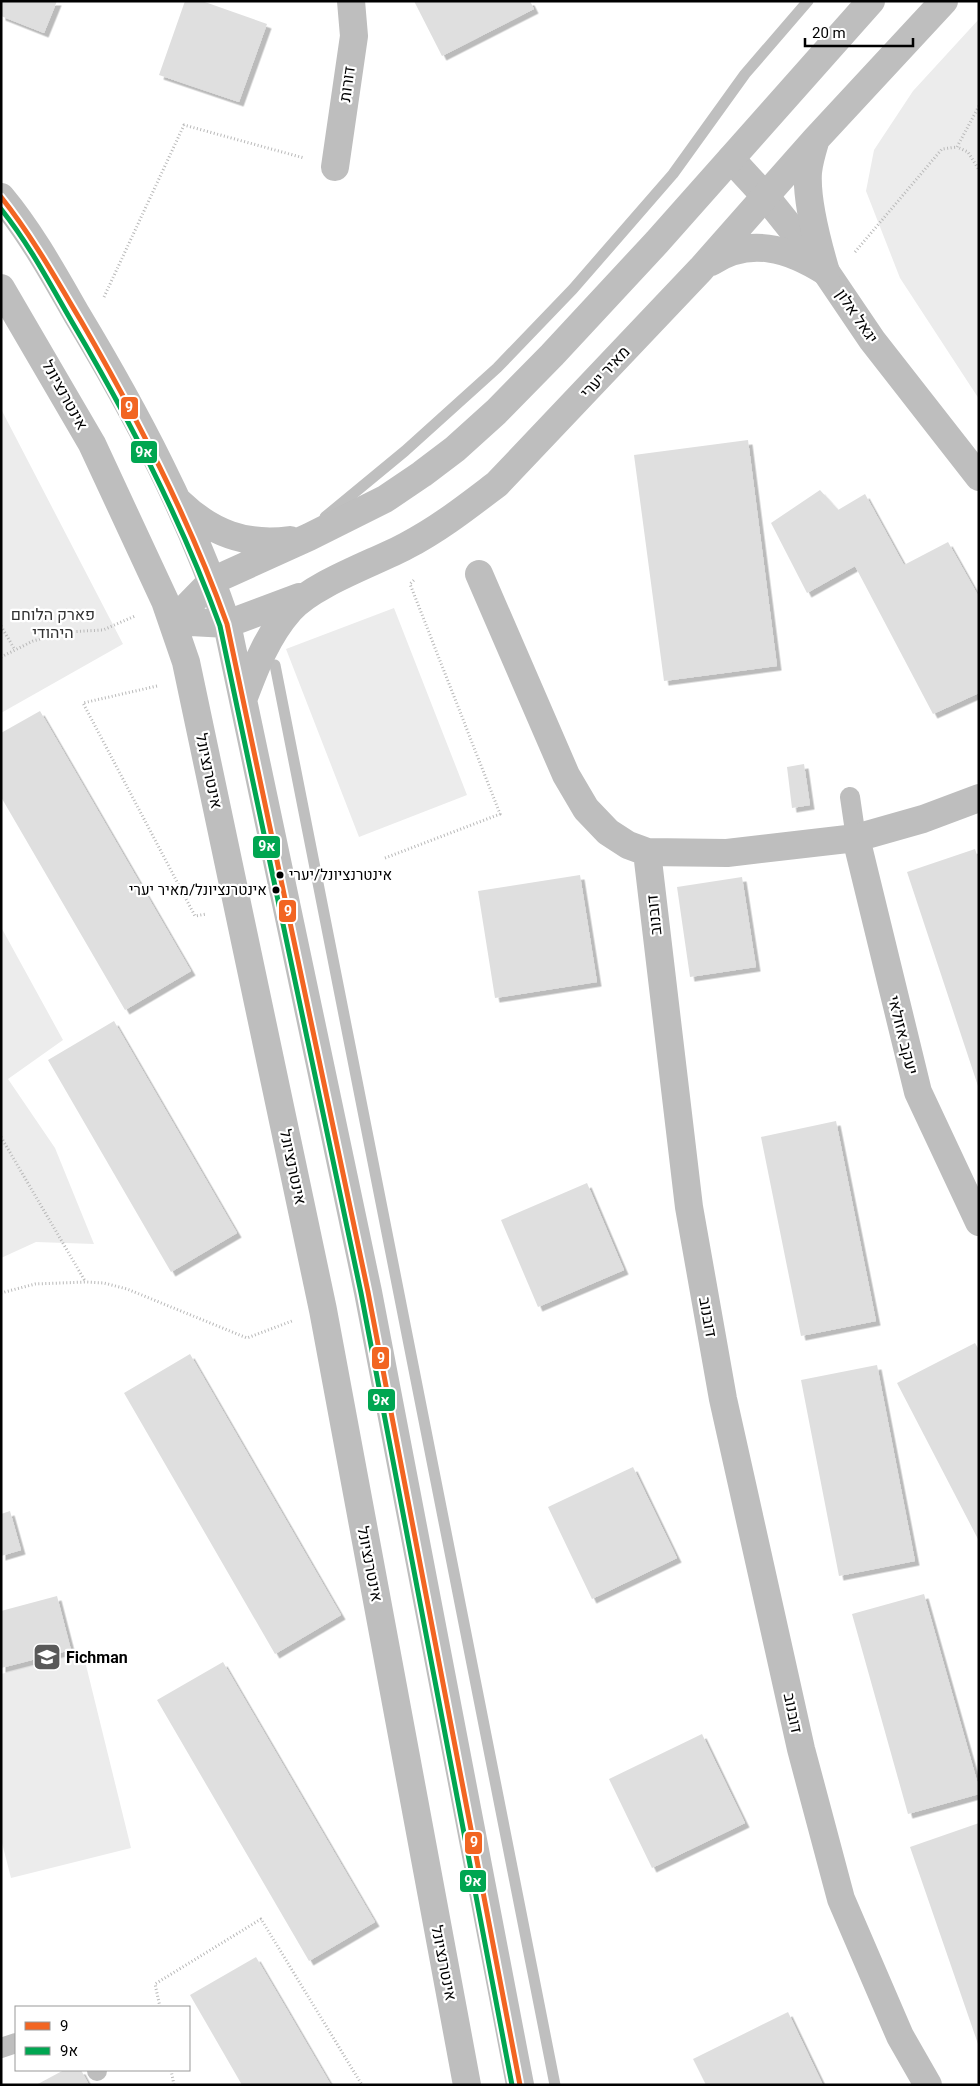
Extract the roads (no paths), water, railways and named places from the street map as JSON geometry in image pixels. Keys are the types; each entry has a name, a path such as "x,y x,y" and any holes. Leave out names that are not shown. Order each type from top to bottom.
{"street":[{"name":"דורות","path":"335,167 354,36 351,1"},
{"path":"173,621 212,581 385,499 455,449 496,412 552,355 657,242 871,1"},
{"name":"מאיר יערי","path":"243,700 255,669 278,625 291,608 314,591 408,545 462,511 498,484 702,269 815,140 944,1"},
{"path":"815,140 808,171 808,184 814,223 829,276"},
{"name":"יגאל אלון","path":"731,158 766,197 829,276 872,340 979,477"},
{"path":"1,197 49,268 123,391 175,498 212,581 227,624 368,1292 520,2085"},
{"path":"702,269 732,251 750,248 771,248 792,253 829,276"},
{"name":"אינטרנציונל","path":"1,288 92,444 142,549 173,621 189,678 323,1310 467,2085"},
{"path":"175,498 194,517 228,535 249,541 274,542 308,537"},
{"path":"479,574 566,775 586,809 608,832 628,845 647,852 727,853 856,838 923,820 979,798"},
{"path":"173,621 227,624 314,591"},
{"name":"יעקב אזולאי","path":"856,838 918,1092 979,1222"},
{"name":"דובנוב","path":"647,852 664,1011 690,1217 722,1399 800,1749 841,1899 900,2036 928,2085"}],"lane":[{"path":"850,798 856,838"},
{"path":"1,2048 15,2043"}],"waterway":[{"path":"325,517 405,451 497,368 573,289 673,174 745,74 808,1"},
{"path":"275,665 555,2085"}],"place":[{"name":"אינטרנציונל/יערי","path":"280,875"},
{"name":"אינטרנציונל/מאיר יערי","path":"276,890"},
{"name":"Fichman","path":"47,1657"}],"park label":[{"name":"פארק הלוחם היהודי","path":"53,623"}]}
